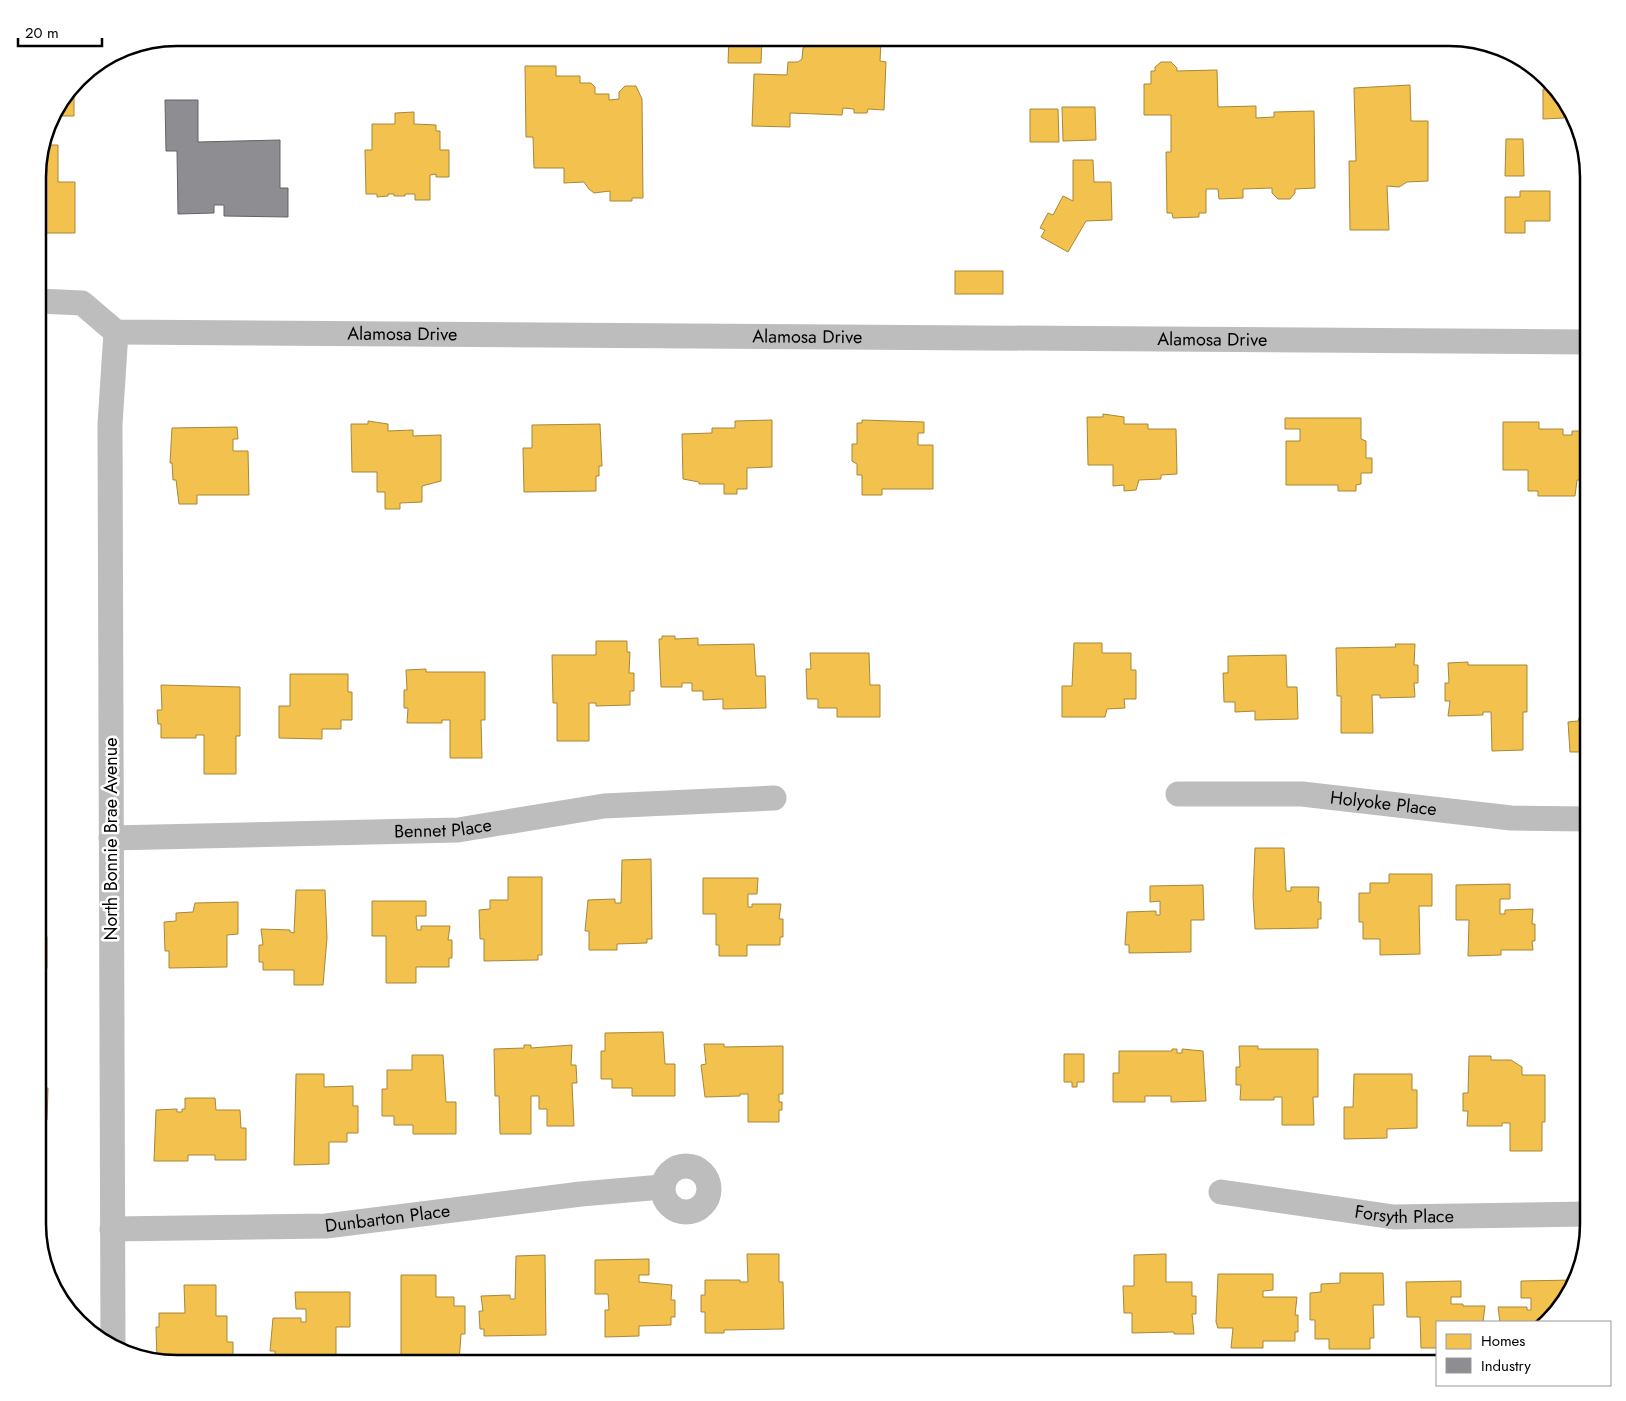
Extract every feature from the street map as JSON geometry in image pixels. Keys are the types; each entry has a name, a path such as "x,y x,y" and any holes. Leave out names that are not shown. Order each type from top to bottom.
{"street":[{"path":"47,301 82,303 116,332"},
{"name":"Alamosa Drive","path":"116,332 1580,342"},
{"name":"North Bonnie Brae Avenue","path":"108,1335 112,1229 110,424 116,332"},
{"name":"Holyoke Place","path":"1178,794 1302,794 1512,818 1580,819"},
{"name":"Bennet Place","path":"111,838 458,830 604,806 774,798"},
{"name":"Dunbarton Place","path":"112,1229 326,1226 581,1194 662,1187"},
{"name":"Forsyth Place","path":"1221,1192 1394,1217 1580,1214"}],"building: Homes":[{"path":"881,46 880,61 886,62 884,110 868,109 867,113 854,113 854,109 843,108 842,115 790,113 790,127 752,126 754,74 787,75 788,62 798,62 802,59 803,48"},
{"path":"729,47 762,47 761,63 728,63"},
{"path":"1161,62 1171,62 1177,68 1177,71 1217,70 1218,107 1256,106 1256,118 1274,117 1274,112 1314,111 1315,188 1295,189 1295,193 1290,199 1278,199 1272,193 1272,188 1243,189 1243,198 1219,199 1218,189 1206,189 1206,213 1199,213 1199,217 1173,218 1172,213 1167,213 1166,152 1171,152 1171,115 1144,115 1144,84 1151,84 1151,71 1155,71 1155,67"},
{"path":"525,66 556,66 556,76 580,76 580,83 591,83 595,87 595,94 609,94 609,100 619,99 619,92 625,86 636,86 642,99 643,198 632,198 632,201 610,201 610,191 594,193 584,182 564,183 564,168 534,168 533,137 526,137"},
{"path":"1410,85 1411,121 1428,121 1428,181 1407,182 1399,187 1387,186 1389,230 1350,230 1349,161 1356,161 1354,88"},
{"path":"1543,89 1545,89 1553,97 1564,118 1543,119"},
{"path":"74,96 74,116 62,116"},
{"path":"1062,107 1095,107 1096,140 1063,141"},
{"path":"1030,109 1058,109 1059,142 1030,142"},
{"path":"414,112 414,124 436,125 436,131 440,131 440,150 449,150 449,177 436,177 436,174 430,175 430,200 415,200 415,194 394,196 394,194 388,194 388,196 377,197 377,194 366,194 365,150 372,150 372,124 395,124 395,113"},
{"path":"1506,139 1523,139 1524,176 1505,176"},
{"path":"51,145 58,145 58,182 75,182 75,233 47,233 47,160"},
{"path":"1073,160 1093,160 1094,182 1111,182 1112,220 1086,221 1068,252 1041,237 1045,230 1040,228 1048,213 1053,215 1063,196 1073,201"},
{"path":"1520,191 1550,191 1550,221 1525,221 1525,233 1505,233 1505,197 1520,197"},
{"path":"955,271 1003,271 1003,294 955,294"},
{"path":"1103,414 1124,417 1124,424 1148,424 1148,429 1176,429 1177,474 1161,475 1161,479 1139,480 1136,490 1124,491 1124,485 1113,486 1113,465 1088,465 1087,417 1103,417"},
{"path":"1285,418 1361,418 1361,439 1366,441 1366,458 1372,458 1372,473 1361,473 1361,484 1356,485 1356,491 1338,491 1338,485 1286,485 1286,441 1300,441 1300,429 1285,429"},
{"path":"772,420 772,467 747,468 747,489 737,489 737,494 724,494 724,484 699,484 699,482 683,479 682,434 712,433 712,428 735,428 735,421"},
{"path":"862,420 924,422 924,433 918,433 918,445 933,445 933,489 882,489 882,495 862,495 862,475 857,475 857,464 852,461 852,444 857,444 857,423 862,423"},
{"path":"368,421 388,424 388,431 413,430 413,436 441,435 441,481 422,486 422,502 400,503 400,509 385,509 385,492 377,492 377,472 352,472 351,424 368,424"},
{"path":"1503,422 1539,422 1539,429 1563,429 1563,435 1572,435 1572,431 1580,431 1580,480 1577,480 1575,496 1538,496 1538,491 1528,491 1528,470 1503,470"},
{"path":"600,424 602,466 599,466 599,476 596,476 596,491 524,492 523,448 532,448 532,425"},
{"path":"237,427 238,439 233,439 233,451 248,451 249,495 197,495 197,504 179,504 176,480 173,480 172,463 170,463 172,428"},
{"path":"662,636 675,636 675,639 698,638 698,645 754,644 756,676 765,676 766,708 723,709 723,699 703,700 703,691 692,691 692,683 682,683 682,687 661,687 659,639 662,639"},
{"path":"596,641 627,641 627,652 630,652 629,673 634,673 634,691 630,691 630,705 596,706 596,703 589,703 589,741 557,741 557,703 553,703 552,655 596,655"},
{"path":"1074,643 1102,643 1102,653 1131,653 1131,670 1136,670 1136,699 1124,699 1125,708 1107,709 1105,717 1062,717 1062,686 1072,686"},
{"path":"1395,644 1415,644 1414,665 1418,665 1418,683 1414,683 1415,697 1380,698 1380,695 1372,695 1373,733 1341,733 1341,696 1337,696 1336,648 1396,647"},
{"path":"810,653 869,653 870,685 880,685 880,717 837,717 837,708 818,708 818,699 807,699 806,669 811,669"},
{"path":"1286,655 1287,687 1297,687 1298,719 1255,720 1255,711 1235,712 1235,702 1224,702 1223,673 1228,673 1228,656"},
{"path":"1468,662 1468,665 1527,665 1527,712 1523,712 1523,750 1492,751 1491,712 1483,712 1483,715 1448,716 1450,701 1445,701 1445,683 1449,683 1448,663"},
{"path":"426,669 426,672 485,672 485,720 481,720 482,758 450,758 450,720 442,720 442,723 407,723 408,708 404,708 404,690 407,690 406,670"},
{"path":"290,674 348,674 348,692 352,692 352,720 341,720 341,729 322,729 322,739 279,738 279,706 290,706"},
{"path":"161,685 240,687 240,736 236,736 236,774 204,774 204,735 196,735 196,738 161,738 161,724 158,724 157,710 162,710"},
{"path":"1580,715 1580,752 1570,752 1568,722 1578,721"},
{"path":"1255,848 1284,848 1286,891 1291,891 1291,887 1319,887 1318,902 1321,902 1321,919 1318,919 1318,928 1255,929 1253,896"},
{"path":"651,859 652,939 647,939 647,943 617,944 617,950 589,950 589,931 585,931 588,900 615,899 615,903 621,903 622,860"},
{"path":"1389,874 1432,874 1432,906 1419,906 1420,954 1380,955 1380,939 1363,939 1363,922 1359,922 1359,893 1370,893 1370,883 1389,883"},
{"path":"508,877 542,877 542,955 538,955 538,960 484,961 484,939 480,939 479,910 490,909 490,900 508,900"},
{"path":"703,878 758,878 757,894 748,894 748,907 752,907 752,904 781,904 779,919 783,919 783,937 780,937 780,945 747,945 747,956 719,956 719,945 716,945 716,914 703,914"},
{"path":"1510,884 1510,899 1500,899 1500,914 1505,914 1505,910 1533,909 1532,924 1535,924 1535,941 1532,941 1533,950 1501,950 1501,955 1468,956 1469,920 1456,920 1456,885"},
{"path":"1203,885 1204,920 1191,920 1191,952 1129,953 1129,945 1125,945 1127,912 1156,911 1156,915 1160,915 1160,901 1150,902 1150,886"},
{"path":"296,890 325,890 327,938 323,985 294,985 294,970 263,970 263,962 259,962 259,945 263,945 261,929 290,930 290,932 294,933"},
{"path":"372,901 426,901 426,916 416,916 417,930 421,930 421,926 450,926 448,940 452,940 452,958 449,958 449,967 416,967 416,983 386,983 386,936 372,936"},
{"path":"238,902 238,934 227,935 227,967 169,968 169,951 165,951 164,922 176,921 176,913 193,912 195,903"},
{"path":"663,1032 665,1064 675,1064 675,1096 632,1096 632,1088 612,1088 612,1079 601,1079 601,1051 605,1051 605,1033"},
{"path":"704,1044 724,1044 724,1047 783,1046 783,1094 779,1094 782,1110 779,1110 779,1122 748,1122 748,1094 705,1097 701,1065 706,1064"},
{"path":"524,1045 531,1045 531,1048 572,1045 571,1065 576,1065 577,1083 572,1083 574,1126 547,1126 547,1109 539,1109 539,1096 531,1096 531,1134 500,1134 499,1096 495,1096 494,1049 524,1048"},
{"path":"1239,1046 1258,1046 1258,1049 1318,1049 1318,1097 1313,1097 1314,1125 1282,1125 1282,1097 1274,1097 1274,1100 1240,1100 1241,1085 1236,1085 1236,1067 1240,1067"},
{"path":"1172,1049 1177,1049 1177,1053 1182,1053 1182,1049 1203,1051 1206,1101 1171,1102 1171,1096 1145,1096 1145,1102 1113,1102 1113,1073 1119,1073 1119,1051 1172,1051"},
{"path":"1064,1054 1084,1054 1084,1082 1077,1082 1077,1087 1072,1087 1072,1082 1064,1082"},
{"path":"412,1055 443,1055 446,1102 456,1102 456,1134 413,1134 413,1125 394,1125 394,1116 382,1116 382,1089 387,1089 387,1070 412,1070"},
{"path":"1469,1056 1491,1056 1491,1060 1511,1060 1522,1067 1522,1075 1545,1075 1545,1122 1542,1122 1542,1151 1510,1151 1510,1123 1502,1123 1502,1126 1467,1126 1468,1111 1463,1111 1463,1093 1468,1093"},
{"path":"296,1074 324,1074 324,1087 353,1086 353,1106 358,1106 358,1133 347,1133 347,1142 329,1142 329,1164 294,1165"},
{"path":"1354,1074 1412,1074 1412,1090 1417,1090 1417,1128 1387,1129 1387,1138 1344,1139 1344,1107 1353,1107"},
{"path":"47,1088 48,1088 47,1120"},
{"path":"185,1098 215,1098 216,1110 240,1110 241,1128 246,1128 246,1160 215,1160 215,1155 188,1155 188,1161 154,1161 156,1110 177,1109 177,1112 182,1112 182,1109 185,1109"},
{"path":"747,1254 779,1254 779,1282 783,1282 784,1329 724,1330 724,1333 705,1333 705,1312 701,1312 701,1295 705,1295 705,1280 740,1280 740,1282 748,1282"},
{"path":"1166,1254 1166,1282 1192,1282 1192,1296 1196,1296 1196,1314 1192,1314 1194,1334 1174,1334 1174,1332 1132,1333 1132,1313 1124,1313 1123,1286 1134,1286 1134,1255"},
{"path":"545,1255 546,1335 484,1336 484,1329 480,1329 479,1311 483,1311 481,1296 510,1295 510,1299 515,1299 516,1256"},
{"path":"649,1259 649,1275 639,1275 639,1282 672,1285 671,1300 675,1300 675,1317 671,1317 671,1325 639,1326 639,1336 605,1337 605,1310 609,1310 608,1294 595,1294 595,1260"},
{"path":"1340,1273 1383,1273 1384,1305 1373,1305 1374,1338 1370,1338 1370,1349 1329,1349 1329,1339 1315,1339 1315,1320 1310,1320 1310,1293 1321,1292 1321,1284 1340,1283"},
{"path":"1218,1274 1273,1274 1273,1290 1263,1291 1263,1297 1297,1297 1295,1315 1298,1315 1298,1332 1295,1332 1295,1341 1263,1341 1263,1348 1231,1348 1233,1328 1218,1328 1216,1322"},
{"path":"401,1275 436,1275 436,1297 454,1297 454,1306 465,1306 465,1334 461,1334 460,1355 401,1355"},
{"path":"1567,1280 1558,1297 1536,1321 1500,1321 1498,1307 1527,1307 1527,1310 1531,1310 1531,1298 1521,1298 1521,1281"},
{"path":"1461,1281 1461,1297 1451,1297 1451,1304 1485,1306 1483,1321 1436,1321 1436,1348 1421,1348 1420,1317 1407,1317 1406,1282"},
{"path":"184,1285 216,1285 216,1316 227,1316 227,1342 233,1342 233,1355 157,1353 156,1327 159,1327 159,1313 185,1313"},
{"path":"295,1292 350,1292 350,1327 336,1327 336,1355 275,1355 275,1351 270,1351 273,1318 301,1318 301,1322 306,1322 306,1309 296,1309"}],"building: Industry":[{"path":"165,100 198,100 198,142 280,140 280,188 288,188 288,217 224,216 224,205 214,205 214,213 178,214 177,151 166,151"}]}
